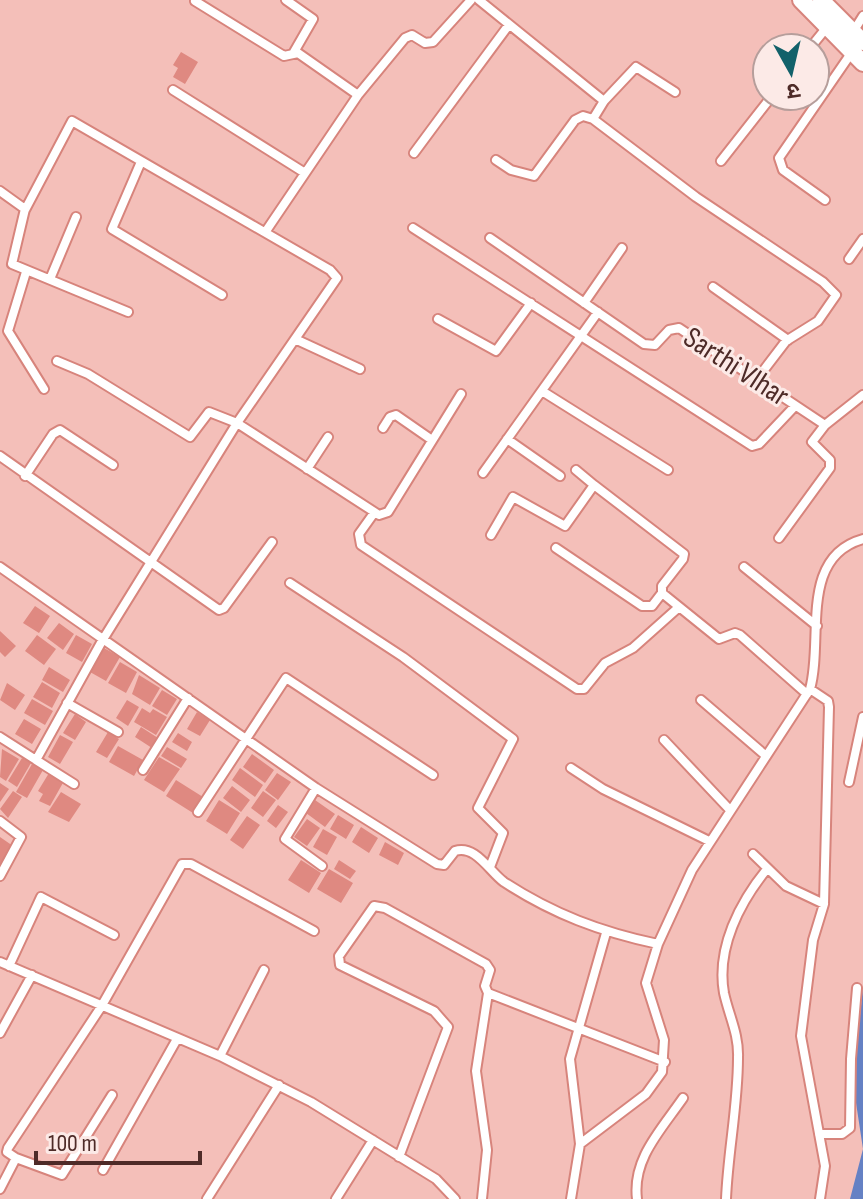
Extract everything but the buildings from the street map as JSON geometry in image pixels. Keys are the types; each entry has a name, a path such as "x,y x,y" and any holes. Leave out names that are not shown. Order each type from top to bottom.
{"highway":[{"path":"801,0 827,27 858,47"},
{"path":"821,0 858,47"}],"street":[{"path":"195,1 284,56 294,52 313,19 286,0"},
{"path":"266,231 358,95 405,38 412,35 425,43 433,42 471,0"},
{"path":"479,0 604,101"},
{"path":"825,200 783,170 779,158 858,47 863,16"},
{"path":"414,153 508,26"},
{"path":"823,32 827,27"},
{"path":"294,52 358,95"},
{"path":"593,119 604,101 636,67 675,92"},
{"path":"173,90 305,173"},
{"path":"721,161 759,112"},
{"path":"496,160 511,170 536,176 575,120 583,116 593,119 696,197 834,291 835,300 818,321 788,340 757,379"},
{"path":"36,760 102,641 237,423 337,278 330,270 266,231 140,164 70,122 25,210 11,261 26,272 128,312"},
{"path":"140,164 112,229 222,295"},
{"path":"0,191 25,210"},
{"path":"50,279 76,217"},
{"path":"413,228 752,446 759,444 795,406"},
{"name":"Sarthi VIhar","path":"490,238 649,346 658,343 673,327 679,328 825,425"},
{"path":"849,259 863,239"},
{"path":"584,303 622,248"},
{"path":"26,272 8,331 44,389"},
{"path":"713,287 788,340"},
{"path":"438,319 487,349 496,351 531,303"},
{"path":"483,473 598,312"},
{"path":"295,339 360,369"},
{"path":"57,361 88,374 191,437 209,412 237,423 374,513 388,512 461,394"},
{"path":"542,391 668,470"},
{"path":"779,538 830,468 830,460 812,442 825,425 863,395"},
{"path":"383,428 390,417 396,415 432,440"},
{"path":"25,476 58,430 113,465"},
{"path":"307,469 328,437"},
{"path":"507,439 560,476"},
{"path":"0,456 221,610 272,542"},
{"path":"556,548 642,606 652,606 684,554 576,470"},
{"path":"491,535 513,497 565,526 594,485"},
{"path":"374,513 359,534 361,545 577,689 584,689 605,663 633,648 679,607"},
{"path":"580,1144 646,1094 665,1062 664,1040 646,983 658,944 684,884 709,841 808,691 816,663 817,598 827,566 847,545 863,539"},
{"path":"0,567 316,788 437,864 444,865 461,849 490,867 505,882 552,910 606,933 658,944"},
{"path":"744,567 817,626"},
{"path":"290,583 403,657 513,739 478,808 503,833 490,867"},
{"path":"662,593 719,639 735,633 740,635 808,691 828,701 824,904 813,940 801,1036 825,1166 820,1199"},
{"path":"198,812 287,678 433,775"},
{"path":"143,770 188,698"},
{"path":"701,700 765,755"},
{"path":"67,703 118,732"},
{"path":"849,782 863,717"},
{"path":"0,737 74,784"},
{"path":"664,740 730,810"},
{"path":"571,768 603,789 709,841"},
{"path":"316,788 285,839 322,866"},
{"path":"0,821 21,837 0,876"},
{"path":"753,854 786,886 824,904"},
{"path":"112,1095 61,1176 7,1152 101,1007 179,867 185,863 314,931"},
{"path":"726,1199 738,1054 736,1027 725,996 723,963 739,911 767,869"},
{"path":"114,935 41,897 4,964 220,1056 279,1085 444,1185 455,1199"},
{"path":"399,1157 447,1036 446,1022 434,1011 344,968 338,961 369,911 380,906 486,964 490,970 485,986 488,993 476,1071 487,1150 482,1199"},
{"path":"571,1199 580,1144 570,1066 606,933"},
{"path":"220,1056 264,970"},
{"path":"0,1033 32,975"},
{"path":"819,1134 842,1134 850,1128 851,1059 857,988"},
{"path":"488,993 665,1062"},
{"path":"103,1170 177,1039"},
{"path":"207,1199 279,1085"},
{"path":"637,1199 637,1169 683,1098"},
{"path":"336,1199 373,1140"},
{"path":"0,1189 16,1158"}],"water":[{"path":"863,987 863,1149 853,1083"},
{"path":"863,1149 863,1199 850,1199"}]}
